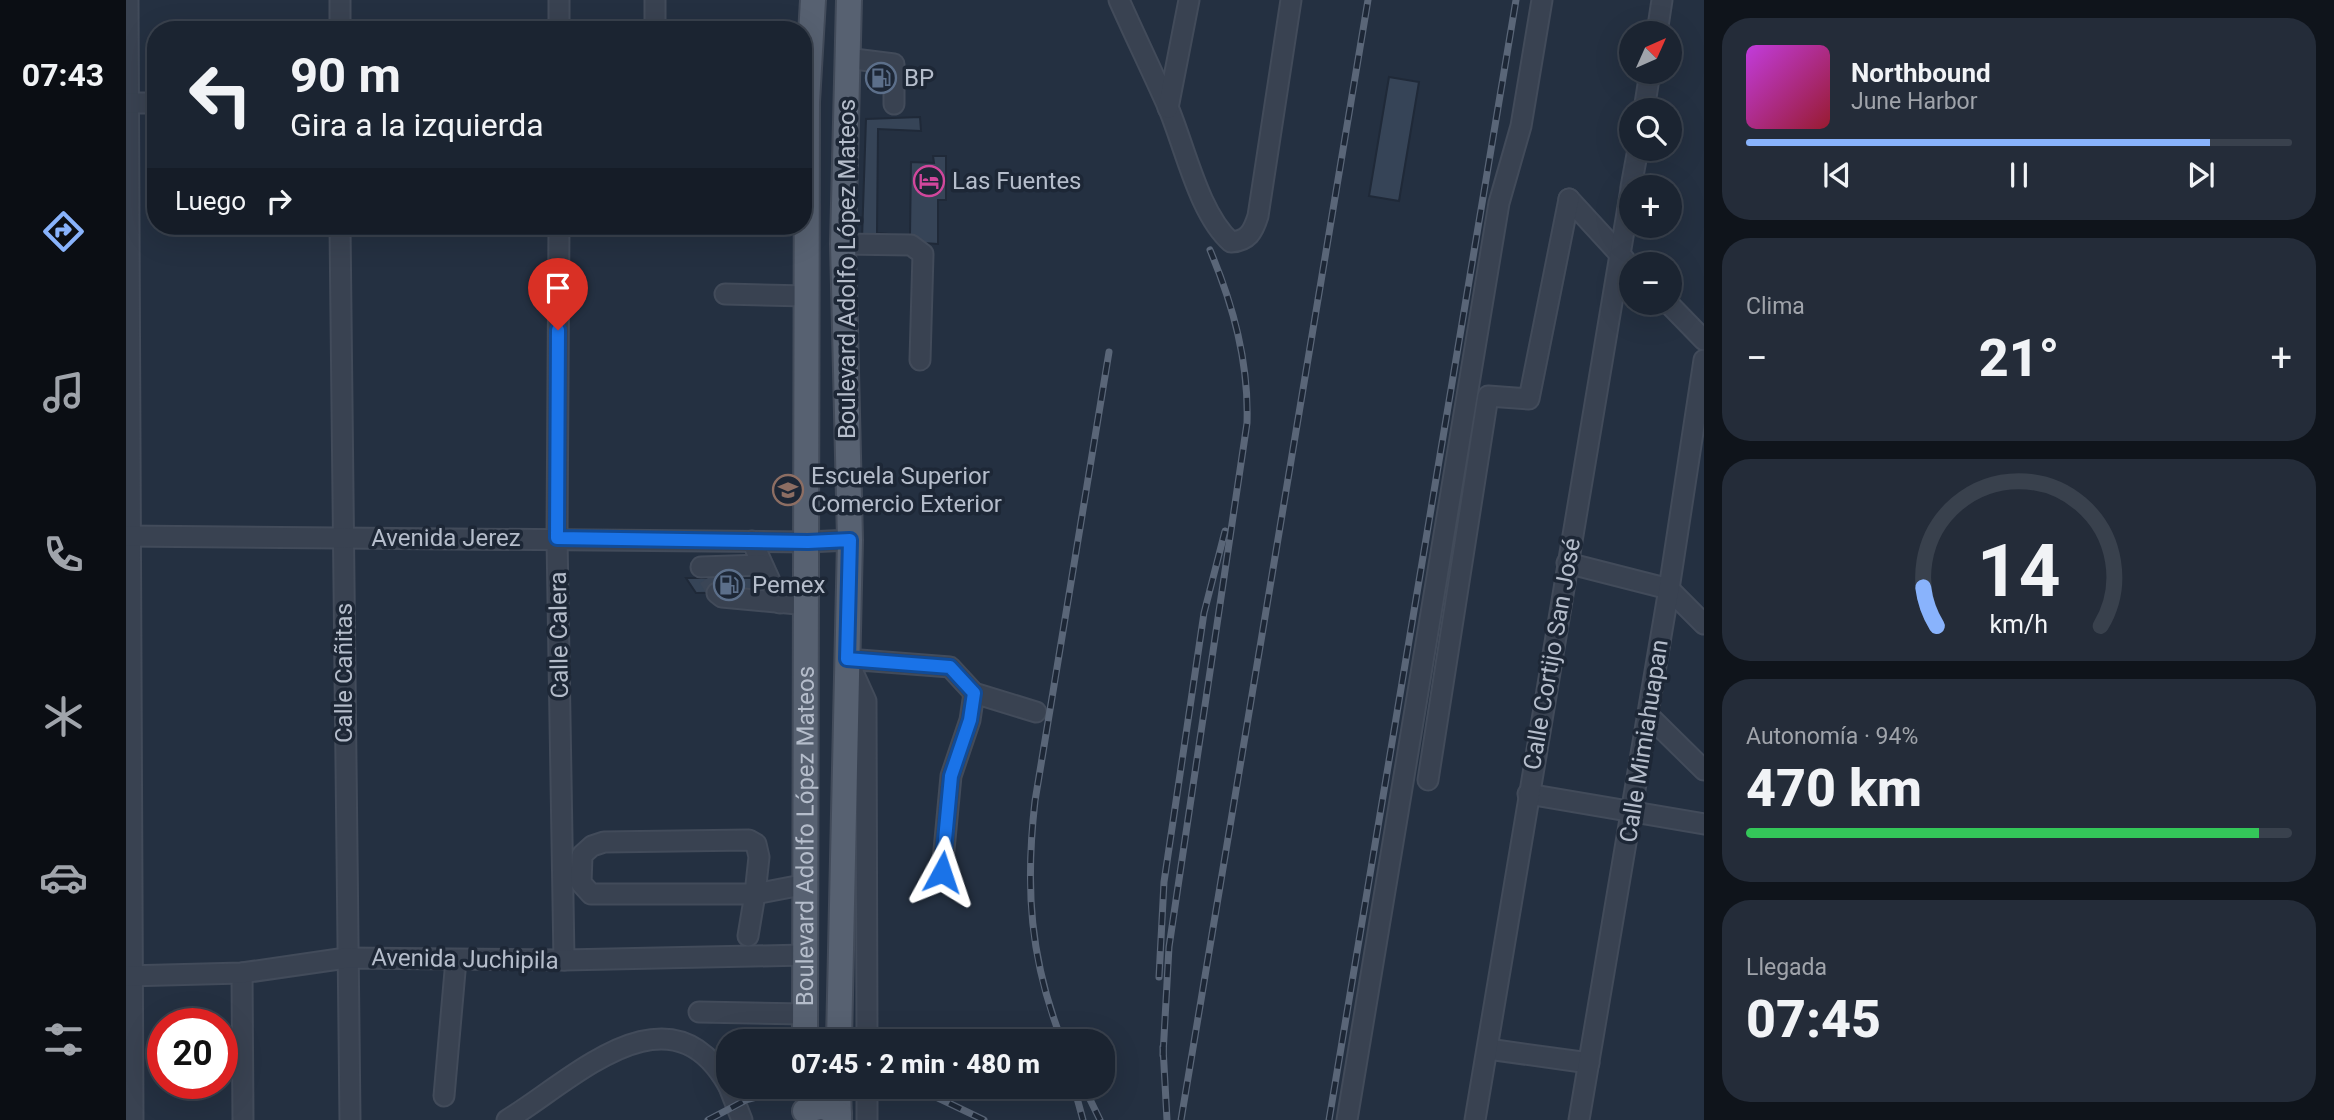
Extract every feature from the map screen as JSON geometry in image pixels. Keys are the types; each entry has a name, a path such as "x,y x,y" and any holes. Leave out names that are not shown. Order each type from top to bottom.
{"main road":[{"name":"Boulevard Adolfo López Mateos","path":"811,21 813,0"},
{"name":"Boulevard Adolfo López Mateos","path":"839,1029 850,540 843,244 849,0"},
{"name":"Boulevard Adolfo López Mateos","path":"806,235 806,1029"},
{"path":"838,1099 839,1117"},
{"path":"805,1106 822,1106 839,1117"}],"street":[{"path":"128,0 129,976 133,1120"},
{"path":"340,0 340,21"},
{"path":"559,0 559,21"},
{"path":"655,21 656,0"},
{"path":"1119,0 1220,233 1231,242 1250,236 1258,216 1291,0"},
{"path":"1168,108 1189,0"},
{"path":"1347,1120 1499,203 1521,126 1542,0"},
{"path":"1659,21 1662,0"},
{"path":"846,58 894,64 894,104"},
{"path":"127,103 147,103"},
{"path":"1428,780 1488,396 1529,399 1569,199 1619,253"},
{"name":"Calle Cañitas","path":"340,235 346,958 350,1120"},
{"name":"Calle Calera","path":"559,235 557,538 564,960"},
{"path":"843,244 911,245 923,254 920,360"},
{"path":"725,294 807,296"},
{"name":"Calle Cortijo San José","path":"1475,1120 1567,563 1619,296"},
{"path":"1680,315 1704,340"},
{"name":"Calle Mimiahuapan","path":"1579,1120 1669,589 1704,360"},
{"path":"1687,472 1704,488"},
{"name":"Avenida Jerez","path":"128,536 808,542 850,540"},
{"path":"685,539 722,597 808,604"},
{"path":"752,541 780,603"},
{"path":"1567,563 1669,589 1704,624"},
{"path":"709,579 762,565"},
{"path":"867,1029 866,701 847,659 950,667 974,693 1036,712"},
{"path":"942,872 951,776 970,720 974,693"},
{"path":"1648,715 1704,769"},
{"path":"1528,794 1704,824"},
{"path":"748,936 761,894 759,857 756,844 749,840 604,842 592,846 582,855 581,883 591,894 761,894 807,895"},
{"name":"Avenida Juchipila","path":"129,976 242,972 346,958 564,960 805,955"},
{"path":"444,1096 456,960"},
{"path":"242,972 243,1120"},
{"path":"699,1012 805,1014"},
{"path":"507,1120 609,1053 631,1042 645,1039 671,1040 698,1048 716,1065"},
{"path":"1488,1049 1589,1063"},
{"path":"733,1099 742,1120"},
{"path":"867,1099 867,1120"}],"building":[{"name":"BP","path":"870,65 894,67 891,92 868,89"},
{"path":"1389,77 1419,82 1399,201 1369,196"},
{"name":"Las Fuentes","path":"920,117 921,131 878,129 877,233 910,236 911,162 934,163 933,156 946,156 946,200 938,200 938,244 862,239 866,119"},
{"name":"Pemex","path":"686,578 762,578 771,592 696,593"}],"tunnel":[{"path":"708,578 717,593"}],"railway":[{"path":"1181,1120 1368,0"},
{"path":"1329,1120 1516,0"},
{"path":"1163,1055 1169,947 1247,423 1245,378 1238,334 1210,250"},
{"path":"1058,1029 1043,981 1033,923 1030,864 1032,833 1109,352"},
{"path":"1159,977 1164,882 1204,613 1225,531"},
{"path":"1163,1047 1167,1120"},
{"path":"708,1120 750,1099"},
{"path":"940,1099 984,1120"},
{"path":"1077,1099 1083,1120"},
{"path":"1090,1099 1100,1120"}],"place":[{"name":"BP","path":"881,78"},
{"name":"Las Fuentes","path":"929,181"},
{"name":"Escuela Superior Comercio Exterior","path":"788,490"},
{"name":"Pemex","path":"729,585"}],"route":[{"path":"558,330 557,538 808,542 850,540 847,659 950,667 974,693 970,720 951,776 942,872"}]}
